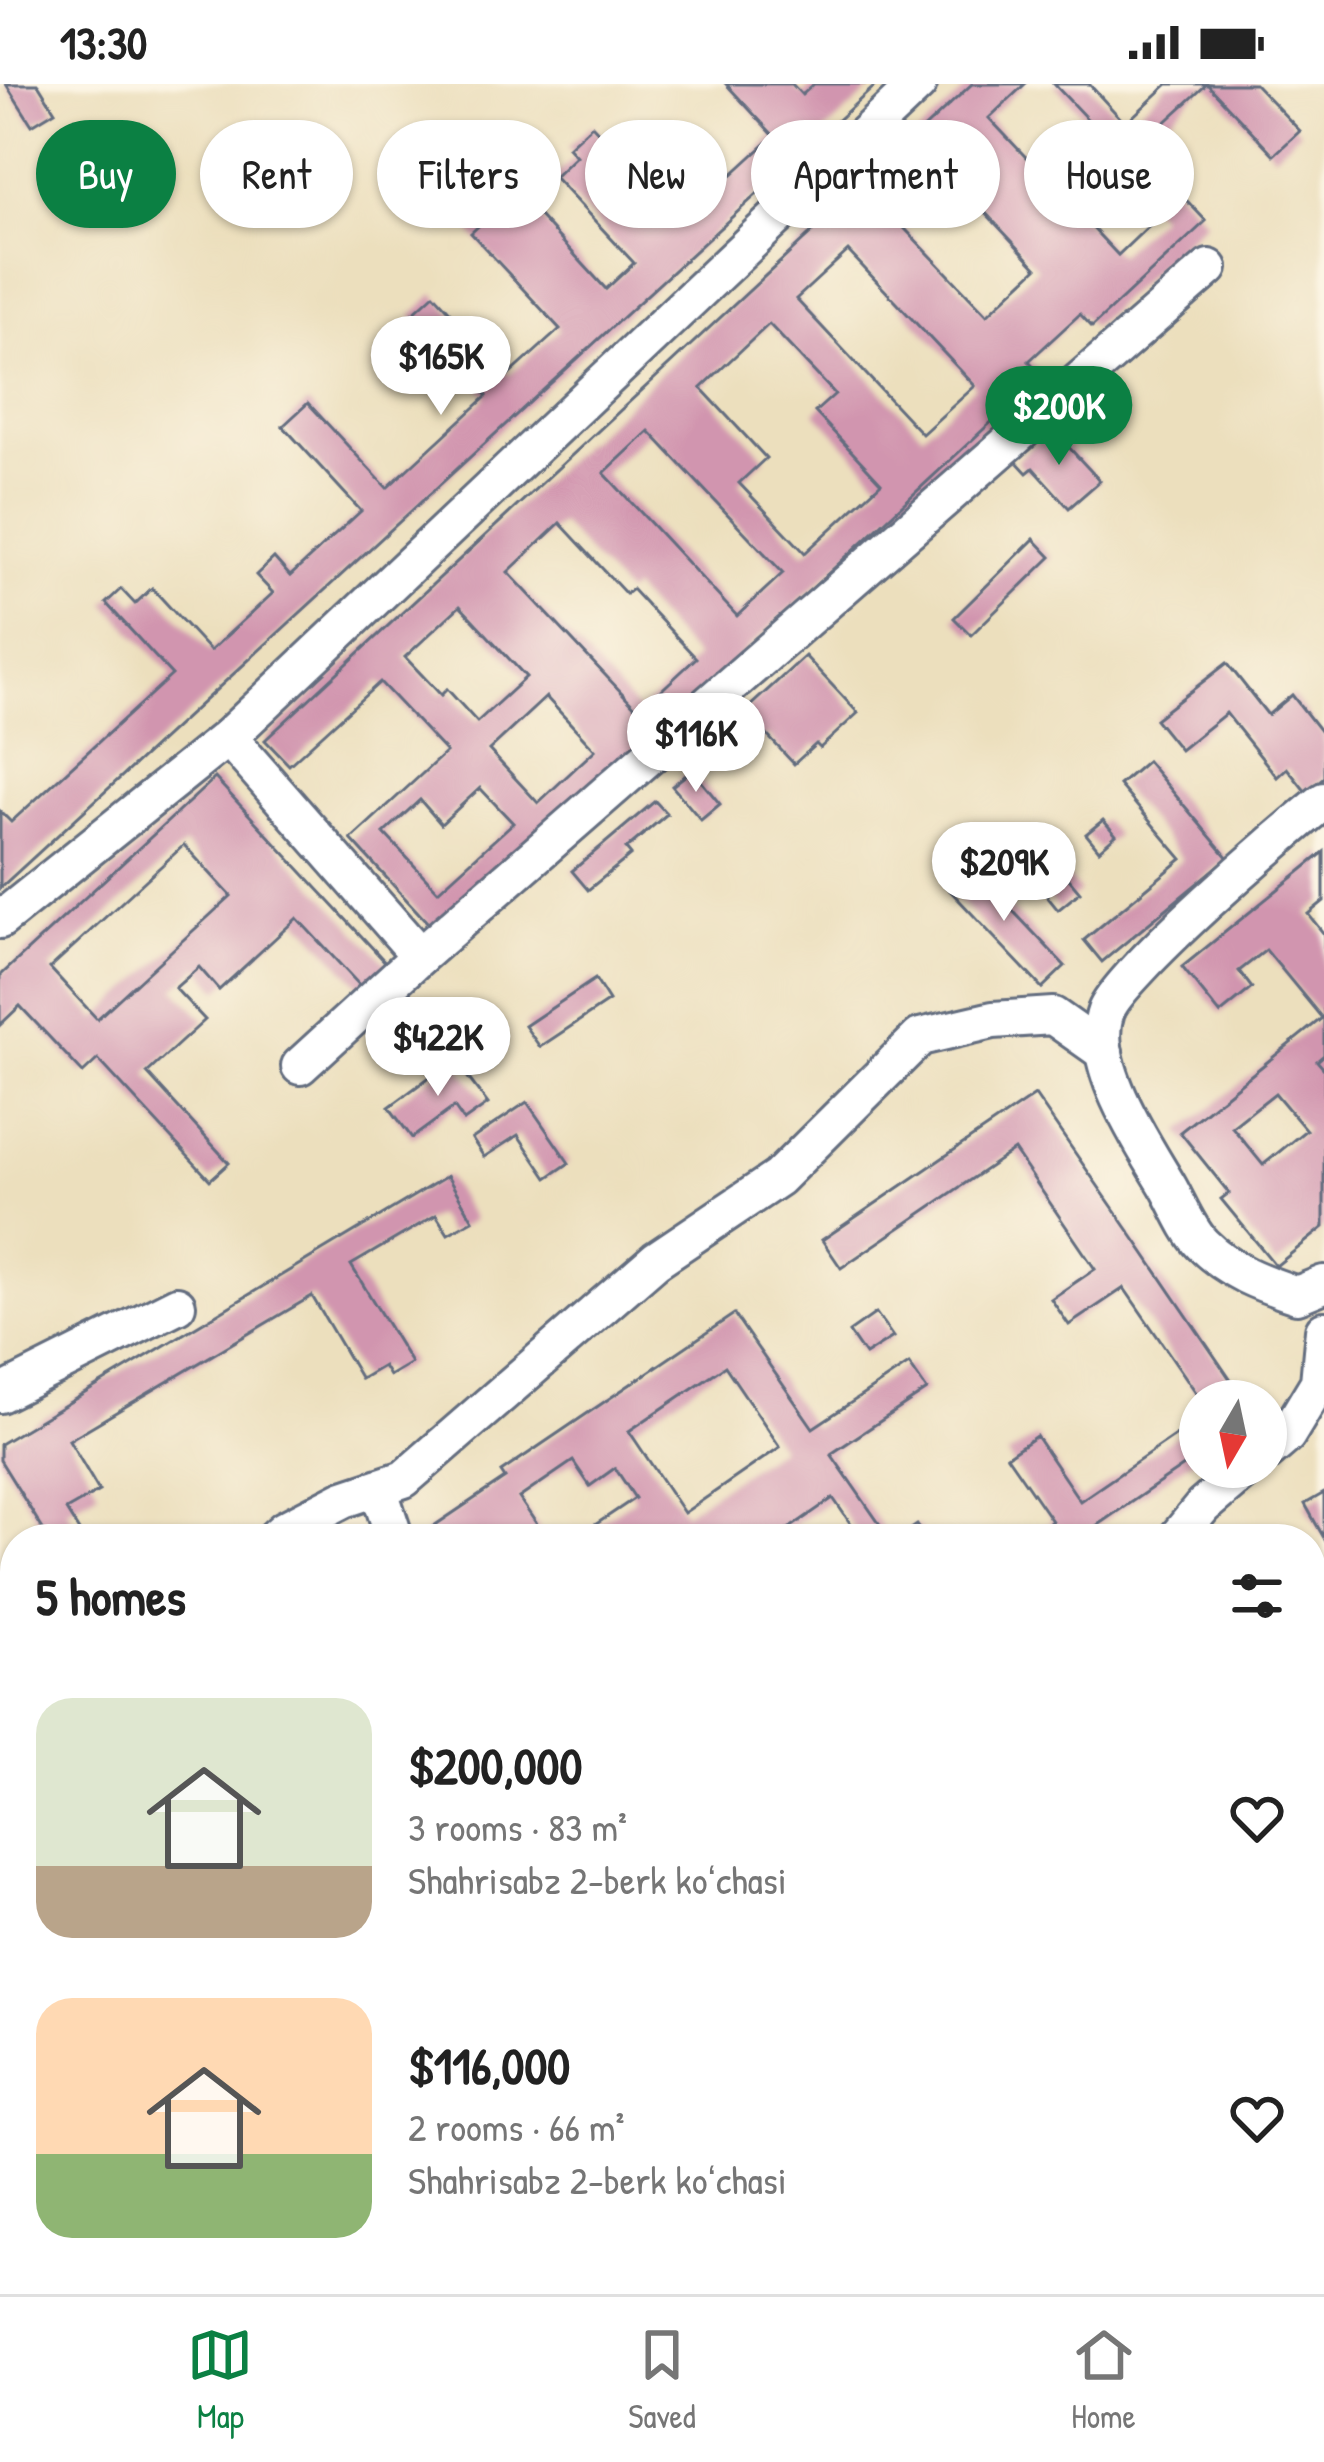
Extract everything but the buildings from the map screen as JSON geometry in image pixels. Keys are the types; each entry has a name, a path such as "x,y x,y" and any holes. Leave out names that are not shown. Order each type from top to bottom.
{"street":[{"path":"0,920 228,737 918,84"},
{"path":"300,1066 1209,268"},
{"path":"228,737 420,956"},
{"path":"1324,801 1129,979 1106,1011 1104,1052 1117,1099 1199,1241 1243,1277 1298,1295 1324,1283"},
{"path":"296,1524 344,1499 404,1479 656,1260 778,1178 920,1037 993,1021 1053,1016 1104,1052"},
{"path":"0,1394 177,1305"},
{"path":"1287,1436 1319,1382 1324,1330"},
{"path":"378,1488 390,1524"},
{"path":"1188,1524 1225,1488"}]}
